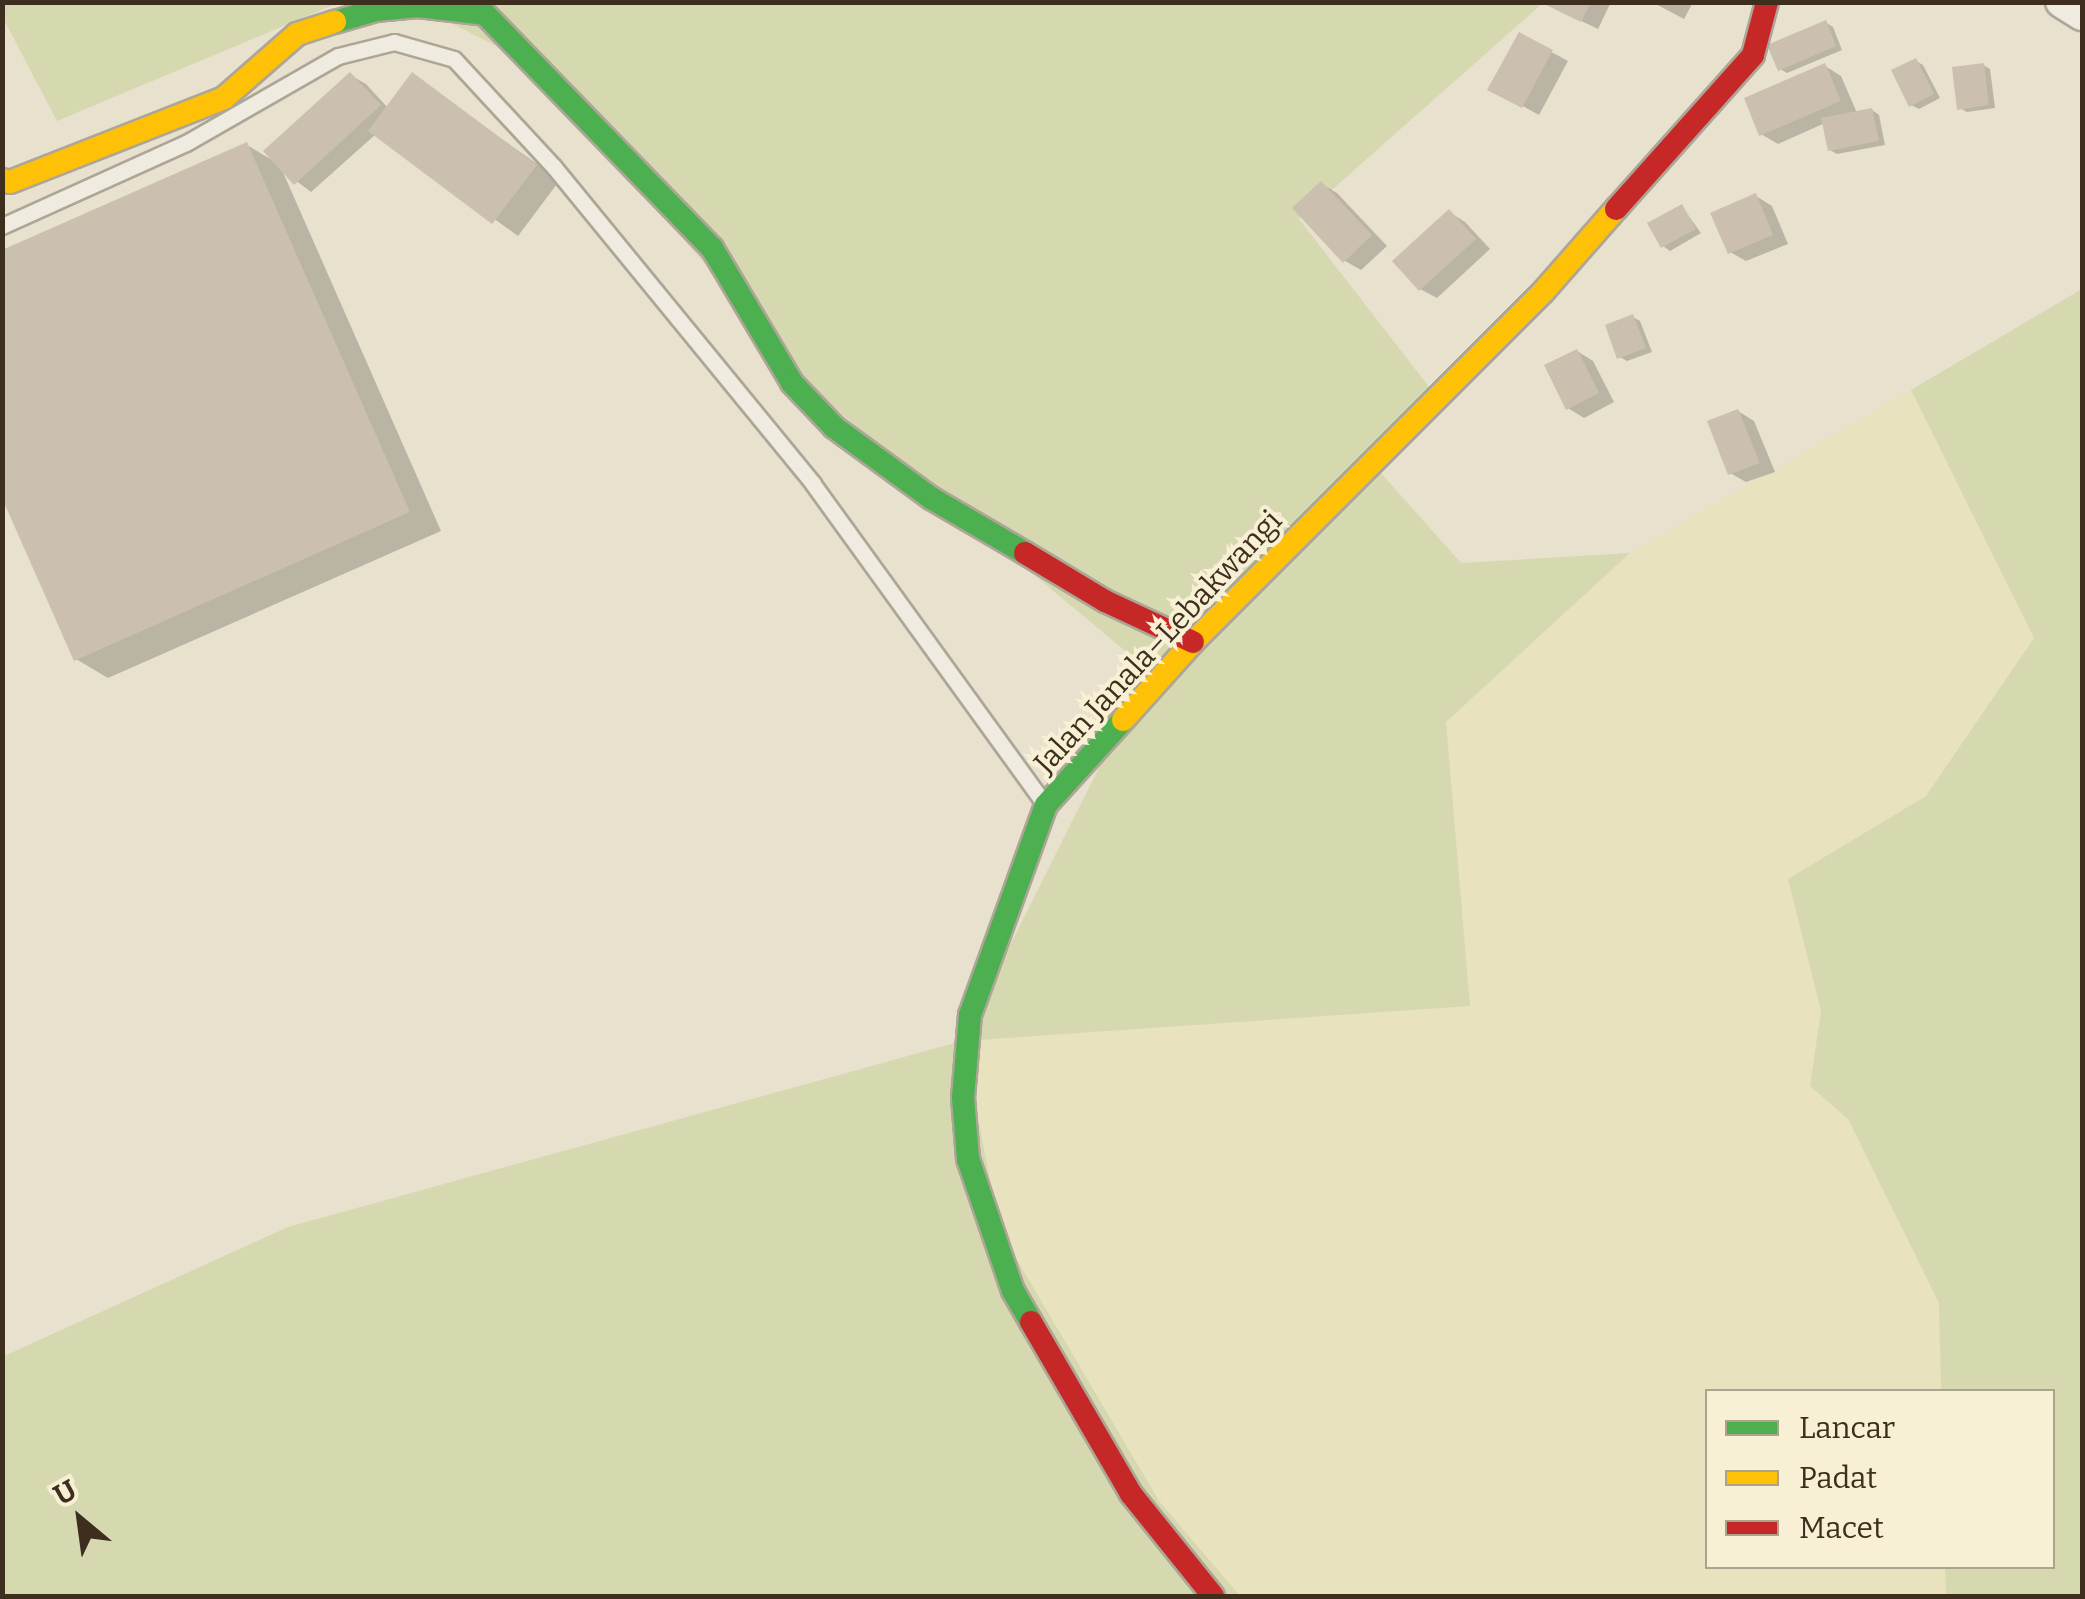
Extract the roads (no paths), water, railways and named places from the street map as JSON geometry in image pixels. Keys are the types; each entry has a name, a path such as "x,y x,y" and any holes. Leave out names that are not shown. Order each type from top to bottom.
{"main road":[{"name":"Jalan Janala–Lebakwangi","path":"1205,1594 1131,1494 1060,1378 1013,1291 968,1159 963,1098 970,1015 1046,805 1193,642 1556,277 1753,56 1767,2"},
{"path":"2,180 10,182 224,98 297,34 376,10 418,6 485,14 712,248 792,383 834,428 931,498 1105,601 1193,642"}],"street":[{"path":"2060,2 2082,15"}],"lane":[{"path":"2,226 186,143 338,56 394,42 454,60 554,167 813,484 1046,805"}]}
